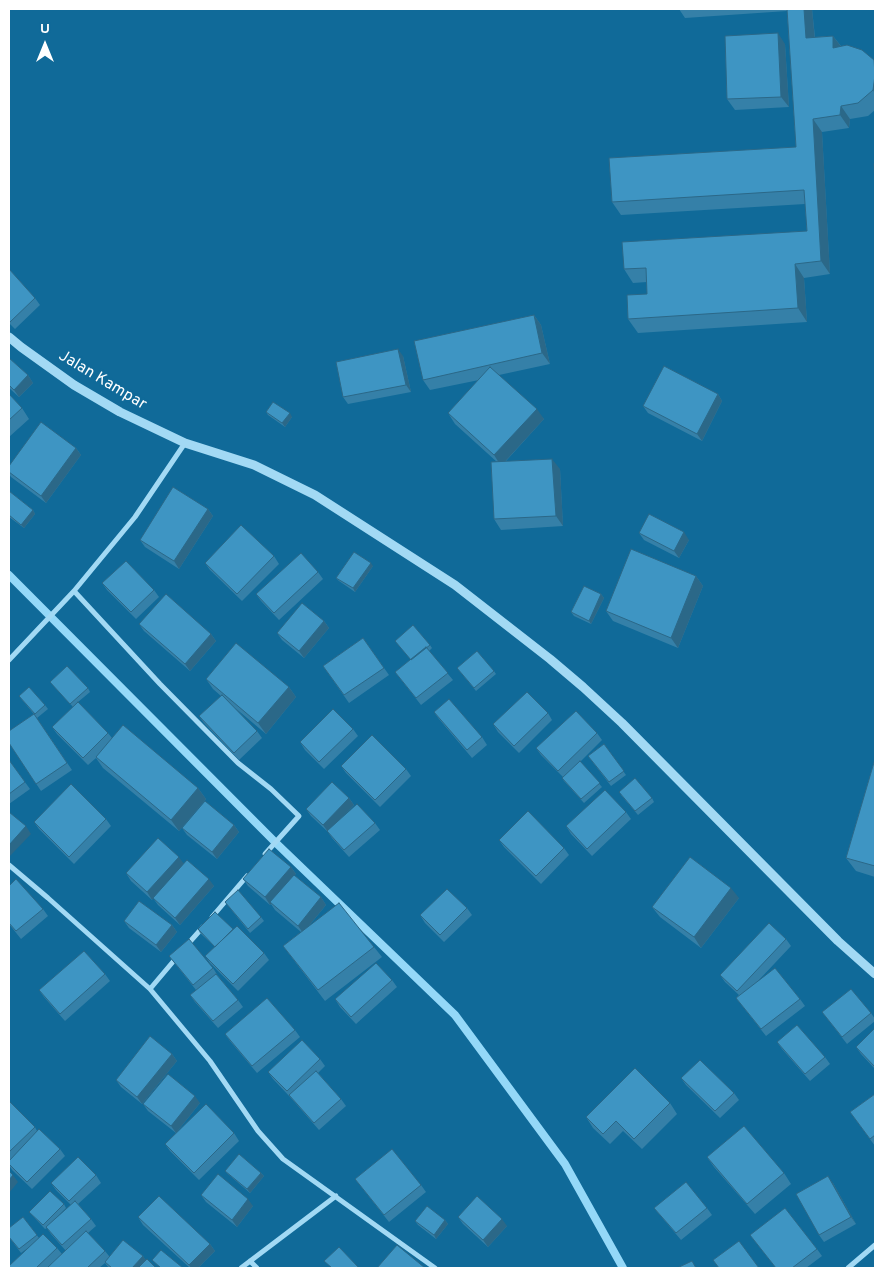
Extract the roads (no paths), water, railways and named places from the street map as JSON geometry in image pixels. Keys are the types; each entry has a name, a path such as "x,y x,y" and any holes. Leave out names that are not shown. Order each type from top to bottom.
{"street":[{"name":"Jalan Kampar","path":"9,337 74,385 120,412 185,443 254,465 315,495 455,584 550,659 622,723 838,941 875,974"},
{"path":"9,660 74,591 135,517 185,443"},
{"path":"74,591 166,691 238,763 299,816 260,861"},
{"path":"9,866 48,898 150,989 210,1061 248,1118 283,1160 435,1268"},
{"path":"150,989 253,868"},
{"path":"242,1268 336,1196"},
{"path":"848,1268 875,1245"},
{"path":"250,1261 257,1268"}],"waterway":[{"path":"9,575 275,842 455,1015 565,1164 623,1268"}]}
